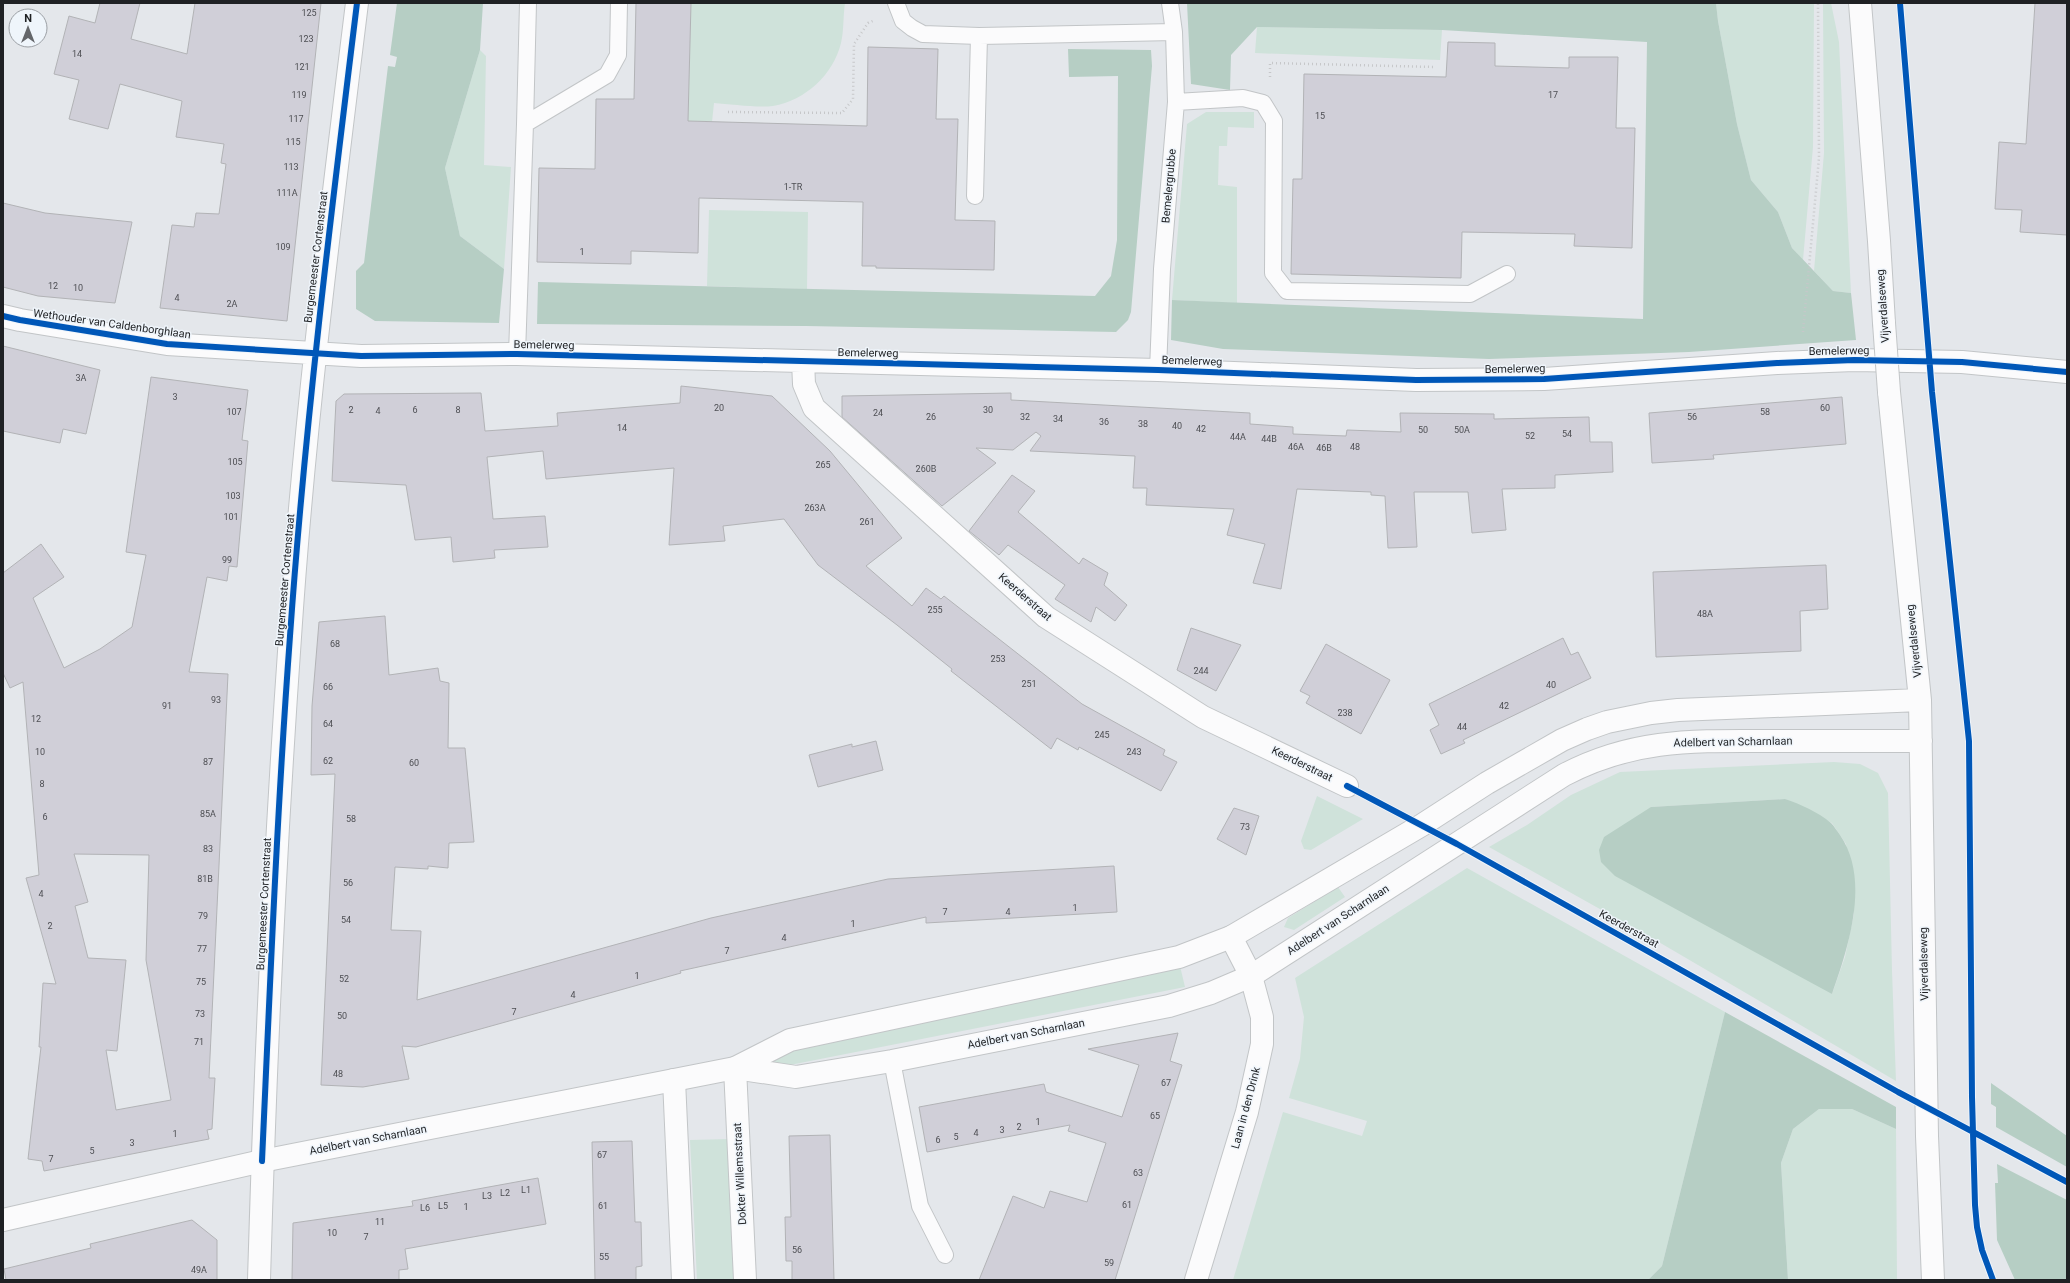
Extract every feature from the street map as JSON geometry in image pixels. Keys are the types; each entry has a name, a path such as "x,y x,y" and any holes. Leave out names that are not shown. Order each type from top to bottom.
{"street":[{"name":"Burgemeester Cortenstraat","path":"259,1280 262,1161 273,928 290,636 315,354 357,3"},
{"name":"Vijverdalseweg","path":"1860,3 1889,392 1920,700 1927,1136 1933,1280"},
{"name":"Wethouder van Caldenborghlaan","path":"3,316 167,344 315,354"},
{"name":"Bemelerweg","path":"315,354 381,356 517,354 1158,370 1416,380 1544,379 1854,360 1962,362 2067,372"},
{"name":"Keerderstraat","path":"803,361 804,384 814,408 1046,617 1203,717 1347,786"},
{"name":"Adelbert van Scharnlaan","path":"3,1220 262,1161 735,1068 790,1040 1155,963 1198,950 1231,937 1422,824 1487,783 1562,740 1587,729 1644,714 1678,710 1920,700"},
{"name":"Adelbert van Scharnlaan","path":"735,1068 796,1077 892,1061 1169,1006 1211,993 1251,976 1564,775 1585,764 1611,754 1639,747 1706,741 1921,741"},
{"name":"Laan in den Drink","path":"1196,1280 1247,1112 1262,1044 1262,1017 1251,976 1231,937"},
{"name":"Dokter Willemsstraat","path":"735,1068 746,1280"},
{"path":"674,1080 683,1280"}],"lane":[{"path":"517,354 528,3"},
{"path":"525,124 607,76 618,55 619,3"},
{"name":"Bemelergrubbe","path":"1158,370 1162,269 1176,102 1174,32 1170,3"},
{"path":"897,7 903,21 923,34 978,36 1174,32"},
{"path":"975,196 978,36"},
{"path":"1176,102 1242,98 1263,103 1274,121 1273,273 1287,291 1470,294 1507,274"},
{"path":"892,1061 920,1206 945,1256"}],"path":[{"path":"1804,362 1803,332 1819,158 1818,3"},
{"path":"728,112 842,113 853,99 854,44 868,23 897,7"},
{"path":"1263,103 1270,92 1270,63 1435,67"}],"shaded area":[{"path":"691,3 845,3 841,43 832,66 825,75 807,92 796,98 773,106 714,103 712,122 688,121"},
{"path":"1716,3 1814,3 1813,147 1803,260 1792,248 1778,212 1751,180 1737,124"},
{"path":"1823,3 1831,3 1839,42 1851,293 1833,291 1814,271 1824,153"},
{"path":"1257,27 1442,30 1440,60 1255,53"},
{"path":"480,50 486,56 484,165 511,167 504,269 460,236 445,168"},
{"path":"1206,112 1254,112 1254,128 1228,127 1227,146 1219,146 1218,185 1237,187 1237,303 1172,300 1187,124"},
{"path":"709,210 808,212 807,289 707,286"},
{"path":"1834,762 1860,764 1878,773 1888,793 1896,1081 1657,941 1489,847 1527,825 1571,795 1620,772","holes":["1785,799 1832,823 1846,844 1854,914 1845,957 1832,994 1651,807"]},
{"path":"1317,796 1363,819 1311,850 1304,849 1301,841"},
{"path":"1467,868 1725,1012 1662,1266 1648,1280 1233,1280 1283,1112 1362,1136 1367,1121 1289,1098 1300,1059 1304,1017 1295,978"},
{"path":"1338,887 1345,897 1294,930 1284,927 1288,918"},
{"path":"1180,966 1185,987 759,1071 757,1058"},
{"path":"1819,1109 1852,1109 1896,1129 1897,1280 1788,1280 1781,1163 1793,1129"},
{"path":"730,1139 736,1280 697,1280 690,1140"}],"green space":[{"path":"397,3 483,3 480,50 445,168 460,236 504,269 499,323 375,321 356,309 356,271 364,263 388,66 395,67 397,57 390,55"},
{"path":"1187,3 1716,3 1737,124 1751,180 1778,212 1792,248 1833,291 1851,293 1856,340 1689,352 1489,359 1223,349 1171,340 1172,300 1643,319 1647,42 1442,30 1257,27 1231,55 1230,90 1191,84"},
{"path":"1068,49 1151,50 1152,66 1131,312 1128,320 1116,332 806,326 537,324 538,282 1095,296 1111,276 1117,240 1118,76 1069,77"},
{"path":"1785,799 1809,809 1831,823 1840,835 1849,853 1854,872 1854,914 1850,935 1832,994 1615,876 1601,862 1599,850 1604,837 1651,807"},
{"path":"1725,1012 1896,1107 1896,1129 1852,1109 1819,1109 1793,1129 1781,1163 1788,1280 1648,1280 1662,1266"},
{"path":"1991,1083 2067,1136 2067,1167 1996,1127 1996,1107 1991,1104"},
{"path":"1997,1164 2067,1200 2067,1280 2015,1280 1997,1240 1995,1183 1998,1183"}],"building":[{"path":"100,3 140,3 131,39 187,54 195,3 321,3 287,321 160,308 172,225 194,227 196,213 219,214 226,164 221,163 224,144 176,137 182,101 120,84 108,129 69,119 79,80 54,74 69,16 95,23"},
{"path":"636,3 691,3 688,121 867,126 868,47 938,49 936,119 958,119 955,220 995,221 994,270 876,268 876,266 862,266 863,202 699,198 698,253 631,251 631,264 537,262 539,168 595,169 596,99 634,99"},
{"path":"2035,3 2067,3 2067,235 2020,232 2022,210 1995,209 1999,142 2026,144"},
{"path":"1448,42 1495,43 1495,66 1569,68 1569,57 1618,57 1616,128 1635,128 1632,248 1574,246 1575,234 1462,232 1461,278 1291,274 1293,179 1302,179 1304,74 1446,77"},
{"path":"3,203 45,213 132,222 115,303 38,296 3,287"},
{"path":"3,346 100,370 86,434 63,429 60,443 3,431"},
{"path":"151,377 248,390 242,440 248,441 237,567 229,566 227,581 207,577 189,672 228,674 209,1078 215,1078 212,1129 207,1130 209,1139 44,1171 42,1161 28,1159 41,1047 39,1047 43,983 56,984 26,878 39,875 23,682 10,688 3,673 3,573 41,544 64,577 33,598 64,668 100,649 132,627 146,555 126,552","holes":["74,854 149,855 146,960 171,1100 116,1110 106,1050 117,1051 126,960 88,958 75,906 88,902"]},
{"path":"681,386 772,396 830,451 902,538 866,566 912,606 926,588 941,599 944,596 1082,704 1165,750 1163,755 1177,762 1161,791 1079,747 1078,750 1057,738 1051,749 951,671 952,669 897,625 818,565 784,519 723,526 725,541 669,545 674,468 546,479 543,451 487,457 493,519 545,516 548,547 494,550 495,558 453,562 451,537 415,540 406,485 332,481 336,401 344,394 481,393 485,431 558,426 557,413 680,403"},
{"path":"1011,393 1011,400 1250,413 1250,424 1293,427 1293,434 1346,436 1347,430 1401,432 1400,413 1494,414 1494,419 1589,417 1590,442 1612,442 1613,472 1555,475 1555,488 1502,489 1506,530 1472,533 1468,492 1414,492 1417,547 1388,548 1385,496 1371,495 1371,492 1297,489 1281,589 1253,583 1265,544 1227,535 1234,509 1146,505 1147,488 1133,488 1135,456 1030,451 1041,436 1036,432 1013,450 976,448 996,463 942,506 842,417 842,396"},
{"path":"1842,397 1846,444 1713,455 1714,459 1652,463 1649,413"},
{"path":"1012,475 1035,491 1018,512 1079,564 1083,558 1108,573 1104,585 1127,605 1115,621 1096,607 1091,622 1055,599 1065,585 1008,545 999,555 969,531"},
{"path":"1826,565 1828,609 1800,611 1801,651 1656,657 1653,572"},
{"path":"385,616 389,675 438,668 440,681 449,683 448,748 465,748 474,842 449,843 448,868 428,866 428,869 395,867 391,930 421,931 417,1000 711,918 888,879 1114,866 1117,912 926,923 926,917 680,971 681,973 416,1047 402,1046 409,1079 363,1087 321,1085 335,774 311,775 312,706 319,622"},
{"path":"1191,628 1241,645 1216,691 1177,670"},
{"path":"1563,638 1571,655 1578,652 1591,678 1463,740 1465,743 1441,754 1430,730 1439,725 1429,704"},
{"path":"1326,644 1390,680 1361,734 1306,703 1310,696 1300,691"},
{"path":"876,741 883,770 818,787 809,755 852,744 852,747"},
{"path":"1234,808 1259,816 1246,855 1217,839"},
{"path":"1178,1033 1170,1061 1182,1065 1115,1280 979,1280 1013,1196 1044,1208 1050,1191 1087,1202 1106,1143 1068,1131 1070,1125 927,1152 919,1107 1044,1084 1046,1092 1122,1117 1139,1065 1088,1049"},
{"path":"830,1135 834,1280 792,1280 792,1261 786,1261 785,1217 791,1217 789,1136"},
{"path":"632,1141 635,1222 641,1222 642,1266 636,1267 636,1280 595,1280 592,1142"},
{"path":"538,1178 546,1224 405,1249 408,1269 399,1270 399,1280 292,1280 293,1223 413,1206 412,1201"},
{"path":"192,1220 217,1240 217,1280 6,1280 4,1269 91,1248 90,1244"}],"cycle path":[{"path":"262,1161 285,702 296,557 319,319 357,3"},
{"path":"1900,3 1932,392 1969,741 1972,1097 1975,1205 1977,1227 1982,1250 1993,1280"},
{"path":"3,316 167,344 361,356 517,354 1158,370 1416,380 1544,379 1777,363 1854,360 1962,362 2067,372"},
{"path":"1347,786 1457,844 1898,1092 2067,1182"}]}
